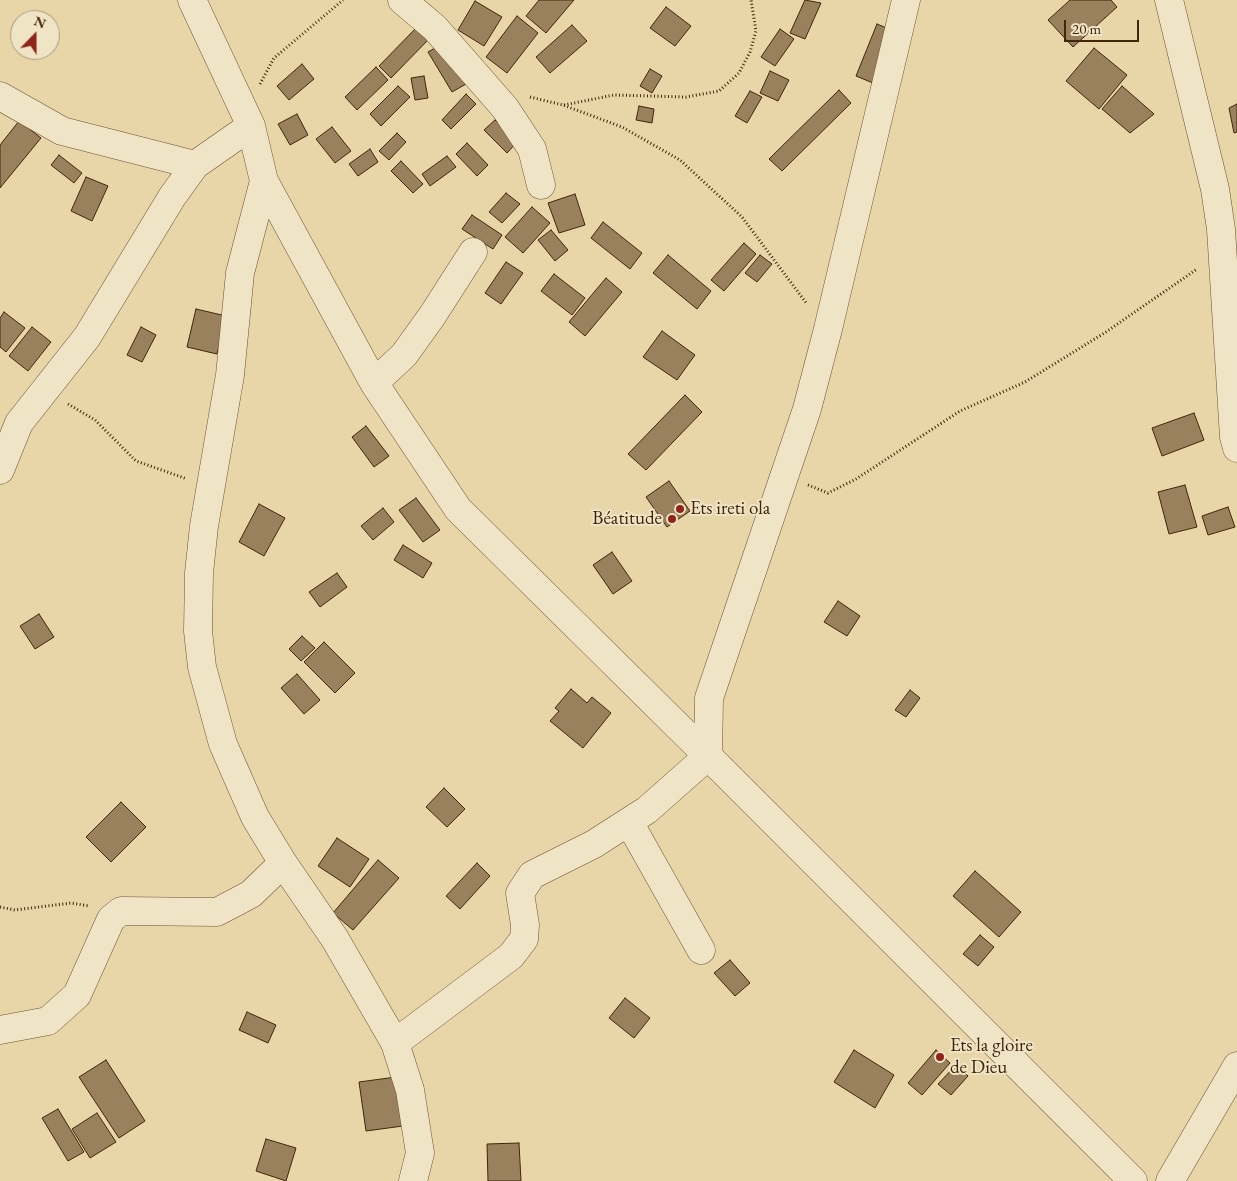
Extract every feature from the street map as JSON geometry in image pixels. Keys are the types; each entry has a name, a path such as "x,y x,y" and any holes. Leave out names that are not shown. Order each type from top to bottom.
{"street":[{"path":"192,0 251,126 264,181 374,382 458,509 1133,1181"},
{"path":"402,0 435,28 505,108 532,149 541,185"},
{"path":"395,1043 511,956 524,940 526,925 520,893 532,875 594,844 648,810 708,756 709,698 806,409 828,329 906,0"},
{"path":"1169,0 1227,236 1236,441"},
{"path":"0,96 62,131 195,165"},
{"path":"0,470 10,426 44,393 87,337 172,197 195,165 251,126"},
{"path":"264,181 240,273 230,375 199,573 198,632 202,668 226,752 256,817 283,863 335,938 395,1043 410,1090 420,1153 413,1181"},
{"path":"374,382 404,354 432,316 473,252"},
{"path":"666,714 709,698"},
{"path":"629,822 701,950"},
{"path":"0,1030 48,1021 77,995 108,926 121,910 217,912 251,894 283,863"},
{"path":"1170,1181 1237,1066"}],"path":[{"path":"251,126 257,90 274,58 343,0"},
{"path":"563,105 614,95 686,97 719,91 739,73 750,52 756,32 751,0"},
{"path":"525,96 563,105 622,127 680,160 742,216 803,300 828,329"},
{"path":"784,477 828,493 856,480 960,412 1025,382 1106,332 1227,236"},
{"path":"44,393 71,405 95,420 136,461 212,487"},
{"path":"0,907 15,910 70,903 121,910"}],"building":[{"path":"539,0 574,0 546,33 526,16"},
{"path":"805,0 821,3 805,39 790,33"},
{"path":"1070,0 1111,0 1117,7 1073,47 1048,20"},
{"path":"475,1 502,17 484,46 458,30"},
{"path":"666,7 691,26 675,46 650,28"},
{"path":"517,16 538,33 507,73 486,57"},
{"path":"877,24 894,31 873,83 856,76"},
{"path":"572,25 587,41 550,73 536,57"},
{"path":"417,27 429,39 391,78 379,66"},
{"path":"780,29 794,39 775,66 761,57"},
{"path":"442,44 466,84 452,92 428,52"},
{"path":"1094,48 1127,75 1099,109 1066,81"},
{"path":"302,64 314,79 289,100 277,86"},
{"path":"376,67 388,80 357,110 345,97"},
{"path":"650,69 662,76 652,93 640,86"},
{"path":"770,71 789,80 778,101 760,93"},
{"path":"424,76 428,98 415,100 411,78"},
{"path":"398,86 410,97 381,126 370,114"},
{"path":"1122,86 1154,114 1130,133 1102,109"},
{"path":"839,90 851,103 782,171 769,159"},
{"path":"750,91 762,97 747,123 735,116"},
{"path":"466,94 476,104 451,129 442,120"},
{"path":"1237,104 1237,132 1234,133 1229,108"},
{"path":"639,106 654,109 652,123 636,120"},
{"path":"297,114 308,135 290,145 278,124"},
{"path":"495,120 517,142 507,153 484,130"},
{"path":"19,121 41,138 0,188 0,145"},
{"path":"332,127 351,151 335,163 316,139"},
{"path":"397,133 406,142 389,160 379,151"},
{"path":"467,143 488,165 477,176 456,154"},
{"path":"370,149 378,162 358,176 349,164"},
{"path":"59,155 82,173 74,183 51,165"},
{"path":"447,156 456,167 430,186 422,174"},
{"path":"401,161 423,184 413,193 391,171"},
{"path":"86,177 108,186 92,221 71,211"},
{"path":"506,193 520,204 502,223 489,212"},
{"path":"575,194 585,225 559,233 548,203"},
{"path":"532,207 550,223 523,253 505,237"},
{"path":"472,215 502,235 493,249 462,229"},
{"path":"603,222 642,253 630,269 591,238"},
{"path":"551,230 568,250 555,261 538,240"},
{"path":"744,243 756,254 724,291 711,280"},
{"path":"668,255 711,291 697,309 653,273"},
{"path":"760,255 772,264 757,282 745,273"},
{"path":"506,262 523,273 501,304 485,293"},
{"path":"554,274 585,298 572,315 541,291"},
{"path":"606,278 622,292 585,336 569,322"},
{"path":"196,309 226,316 217,354 187,347"},
{"path":"4,312 25,328 6,352 0,347 0,318"},
{"path":"32,327 51,342 28,371 9,356"},
{"path":"141,327 156,335 142,362 127,355"},
{"path":"662,331 695,355 677,380 643,357"},
{"path":"685,395 702,412 646,470 628,454"},
{"path":"1194,413 1204,440 1162,456 1152,428"},
{"path":"366,426 389,456 374,467 352,437"},
{"path":"669,481 690,511 667,527 646,497"},
{"path":"1185,485 1197,527 1169,534 1158,492"},
{"path":"416,498 440,530 423,542 399,510"},
{"path":"259,504 285,518 264,556 239,542"},
{"path":"1228,507 1235,527 1208,535 1202,516"},
{"path":"383,508 394,522 373,540 361,526"},
{"path":"403,545 432,563 423,578 394,560"},
{"path":"612,552 632,581 613,594 593,565"},
{"path":"337,573 347,587 320,607 309,592"},
{"path":"838,601 860,616 847,636 824,622"},
{"path":"39,614 54,637 35,649 20,626"},
{"path":"302,636 315,648 301,661 289,649"},
{"path":"324,642 355,673 335,693 304,662"},
{"path":"297,674 320,700 304,714 281,688"},
{"path":"571,689 587,703 592,697 611,713 583,748 550,721 559,711 555,708"},
{"path":"910,690 920,698 906,717 895,710"},
{"path":"444,788 465,809 447,827 426,807"},
{"path":"121,802 146,827 111,862 86,837"},
{"path":"337,838 369,859 350,887 318,866"},
{"path":"378,860 399,878 353,930 333,913"},
{"path":"477,863 490,876 460,909 446,896"},
{"path":"975,871 1021,912 999,937 953,896"},
{"path":"980,935 994,947 978,966 963,954"},
{"path":"730,960 750,983 735,996 714,973"},
{"path":"625,998 650,1018 634,1038 609,1018"},
{"path":"247,1012 276,1025 268,1043 239,1030"},
{"path":"854,1050 894,1075 875,1108 834,1082"},
{"path":"936,1050 950,1063 922,1095 908,1083"},
{"path":"106,1060 145,1121 119,1138 79,1077"},
{"path":"956,1065 968,1076 951,1095 938,1084"},
{"path":"396,1077 403,1126 366,1131 359,1082"},
{"path":"58,1109 84,1152 68,1161 42,1118"},
{"path":"97,1113 116,1142 90,1158 72,1129"},
{"path":"266,1139 296,1148 286,1181 256,1171"},
{"path":"519,1143 521,1181 488,1181 487,1144"}],"place":[{"name":"Ets ireti ola","path":"680,509"},
{"name":"Béatitude","path":"672,519"},
{"name":"Ets la gloire de Dieu","path":"940,1057"}]}
